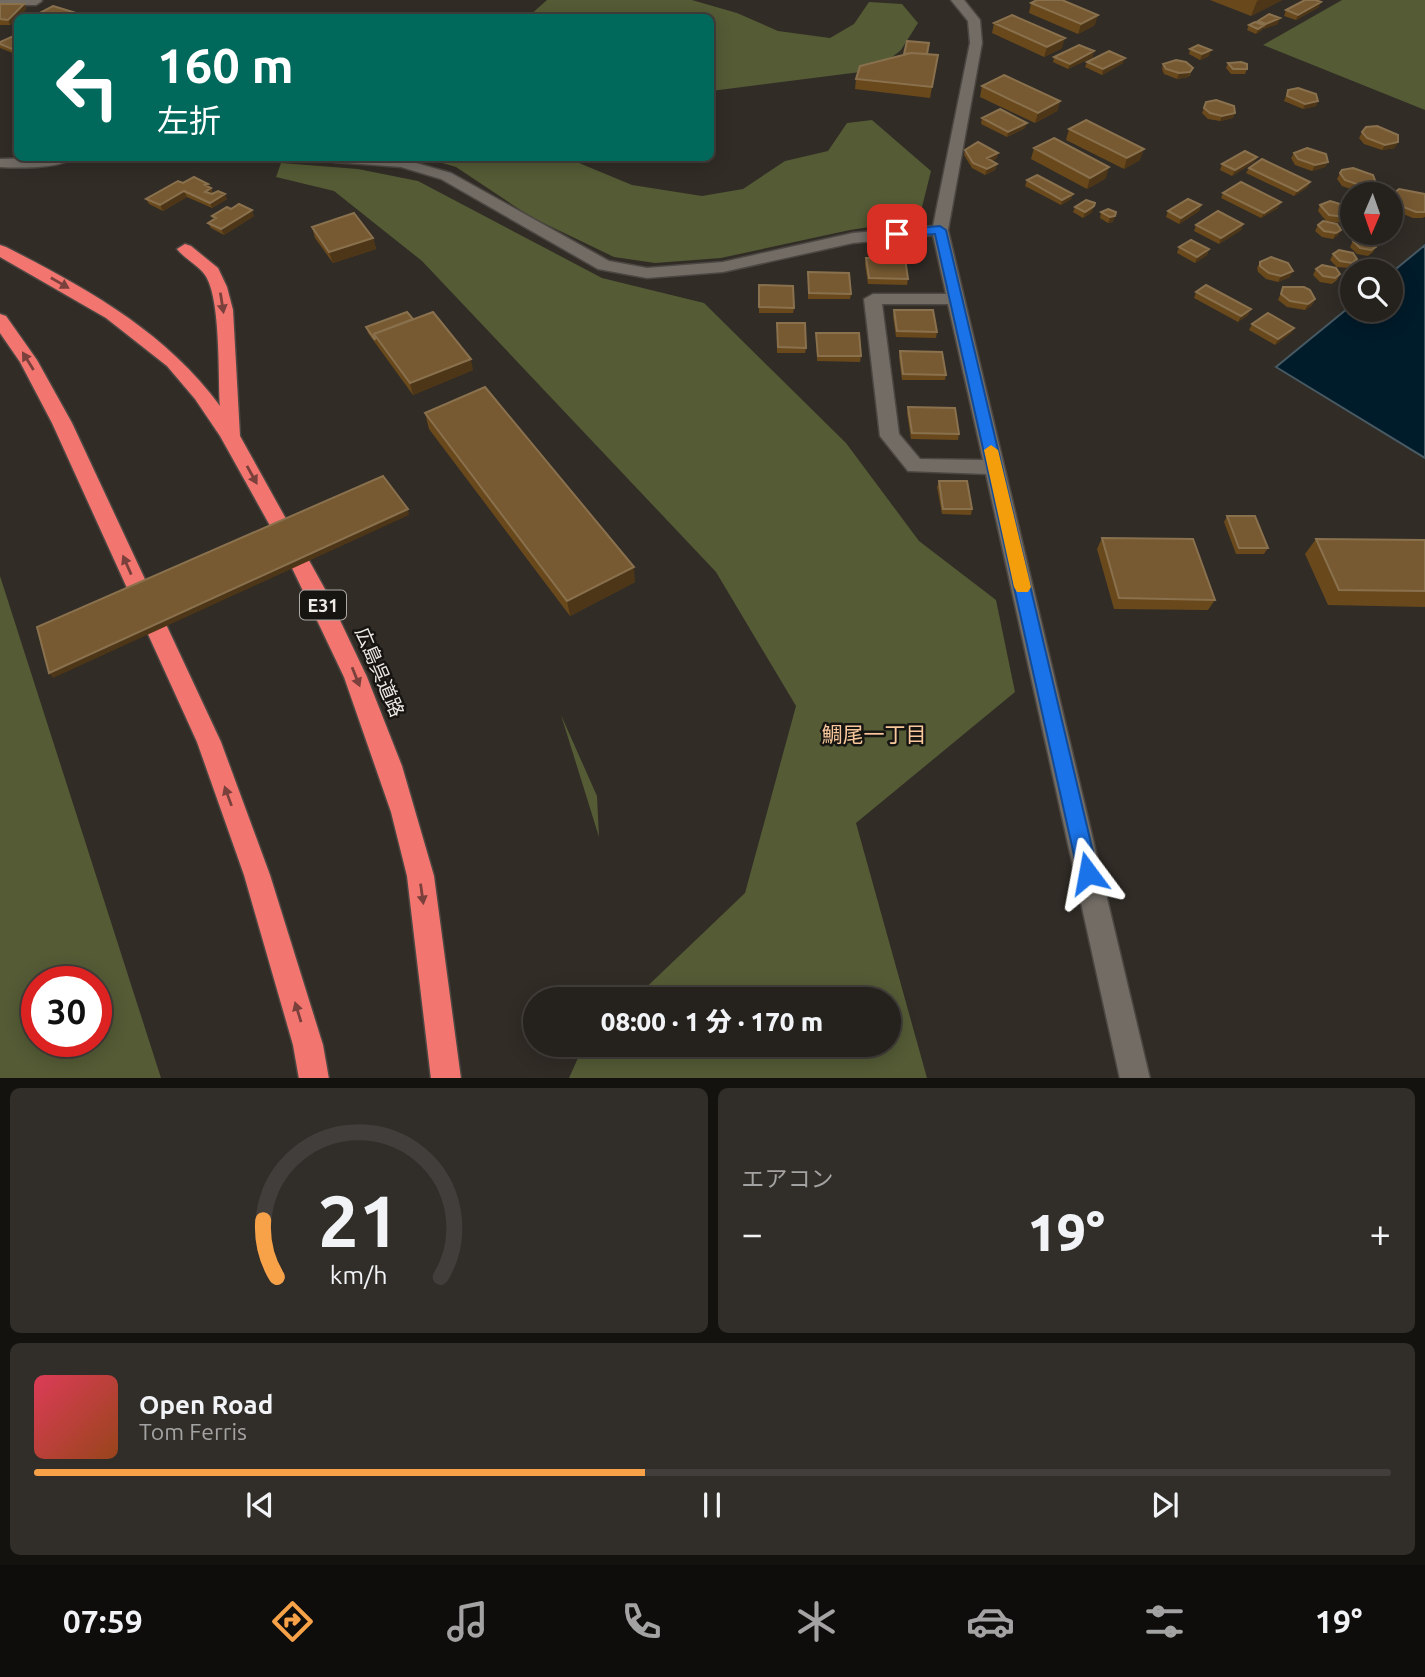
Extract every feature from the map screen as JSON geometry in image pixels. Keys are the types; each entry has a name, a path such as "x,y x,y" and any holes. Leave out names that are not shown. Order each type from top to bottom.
{"highway":[{"path":"185,249 212,272 219,287 224,310 232,438"},
{"name":"広島呉道路","path":"0,250 86,299 133,330 173,362 205,399 232,438 291,543 343,646 384,746 418,860 446,1078"},
{"path":"0,320 28,360 62,423 209,742 257,875 307,1045 314,1078"}],"street":[{"path":"957,0 974,20 976,43 940,230 1135,1078"},
{"path":"0,1 36,1"},
{"path":"0,163 44,161"},
{"path":"375,161 402,163 446,176 604,265 647,273 723,267 853,238 940,230"},
{"path":"956,299 873,299 890,436 915,466 995,467"}],"green space":[{"path":"547,0 692,0 737,13 778,31 830,38 854,24 869,2 902,4 918,23 901,50 876,70 714,91 714,14 531,14"},
{"path":"1342,0 1425,0 1425,110 1263,45"},
{"path":"872,120 931,171 922,207 901,222 850,230 721,258 655,263 614,257 531,217 456,167 435,161 577,161 632,185 702,196 743,189 785,161 828,151 847,123"},
{"path":"281,163 358,169 418,181 602,278 704,303 846,443 919,541 996,600 1015,692 856,823 927,1078 569,1078 578,1057 901,1057 901,987 647,987 745,893 796,706 716,572 422,261 334,191 276,177"},
{"path":"0,576 161,1078 0,1078"},
{"path":"561,715 597,796 599,837"}],"water":[{"path":"1425,245 1425,458 1276,367 1340,315 1340,322 1403,322 1403,263"}],"building":[{"path":"1037,0 1062,0 1098,15 1081,24 1031,3"},
{"path":"1305,0 1321,2 1298,15 1286,10"},
{"path":"0,4 24,4 8,20 0,19"},
{"path":"53,6 73,12 69,14 38,14"},
{"path":"1269,14 1280,18 1266,24 1258,21"},
{"path":"1012,15 1065,38 1047,47 994,23"},
{"path":"1255,22 1264,25 1258,29 1249,25"},
{"path":"14,36 12,49 0,42"},
{"path":"907,41 929,43 927,54 904,54"},
{"path":"1079,45 1094,51 1070,64 1054,57"},
{"path":"1198,45 1211,50 1202,54 1190,49"},
{"path":"1109,51 1125,58 1103,69 1087,62"},
{"path":"911,53 938,55 932,87 856,79 860,66"},
{"path":"1176,60 1186,62 1193,68 1190,72 1179,73 1166,69 1163,64"},
{"path":"1228,63 1247,64 1247,69 1233,69"},
{"path":"1004,75 1060,101 1038,113 982,86"},
{"path":"1298,88 1316,94 1318,101 1305,104 1287,96 1288,90"},
{"path":"1216,100 1234,106 1235,113 1222,116 1210,113 1204,108 1206,102"},
{"path":"1000,109 1027,123 1008,132 982,118"},
{"path":"1086,120 1144,149 1127,158 1069,129"},
{"path":"1377,126 1398,135 1398,142 1385,145 1367,138 1362,132 1366,127"},
{"path":"1054,138 1109,167 1090,178 1034,148"},
{"path":"978,142 998,153 987,158 997,164 987,169 973,163 965,150"},
{"path":"1307,148 1326,154 1328,162 1315,165 1298,159 1294,153"},
{"path":"1245,151 1257,157 1235,170 1222,164"},
{"path":"1262,159 1310,182 1297,191 1249,168"},
{"path":"1353,168 1373,175 1376,182 1345,180 1340,173"},
{"path":"1037,175 1073,194 1062,200 1027,180"},
{"path":"194,177 211,188 205,192 212,194 218,191 225,194 210,203 184,191 160,205 146,199 178,181 183,183"},
{"path":"1241,182 1281,202 1264,213 1223,193"},
{"path":"1404,190 1425,194 1425,212 1404,207"},
{"path":"1188,199 1201,205 1181,218 1168,211"},
{"path":"1086,200 1095,203 1094,206 1085,212 1075,207"},
{"path":"1330,201 1340,204 1340,216 1329,215 1320,205"},
{"path":"239,204 252,210 221,229 208,223 216,218 212,216 227,207 231,209"},
{"path":"1108,209 1116,212 1115,216 1110,217 1101,212"},
{"path":"1218,211 1243,224 1221,238 1196,225"},
{"path":"354,213 373,238 329,252 312,227"},
{"path":"1323,221 1337,224 1340,231 1336,233 1324,231 1318,225"},
{"path":"1191,240 1209,249 1197,257 1179,247"},
{"path":"1357,245 1376,247 1371,250"},
{"path":"1339,250 1353,253 1357,259 1340,261 1333,254"},
{"path":"1271,257 1288,263 1293,271 1281,276 1269,273 1260,266 1260,262"},
{"path":"866,258 905,258 908,279 869,278"},
{"path":"1322,265 1336,268 1340,274 1335,278 1323,276 1316,269"},
{"path":"808,272 849,273 851,294 809,293"},
{"path":"759,285 793,286 794,308 759,307"},
{"path":"1206,285 1251,309 1241,316 1196,292"},
{"path":"1283,287 1304,287 1310,290 1315,299 1308,304 1290,301 1281,294"},
{"path":"894,310 933,310 937,332 897,331"},
{"path":"407,312 413,319 374,334 375,340 366,327"},
{"path":"433,312 471,359 410,383 374,334"},
{"path":"1268,313 1294,328 1278,339 1252,324"},
{"path":"777,323 805,323 806,348 778,347"},
{"path":"816,333 859,333 861,356 818,356"},
{"path":"900,351 942,352 946,375 903,374"},
{"path":"485,387 634,567 567,601 425,413"},
{"path":"908,407 955,408 959,434 912,433"},
{"path":"383,476 408,509 49,673 37,627"},
{"path":"939,481 967,481 972,509 943,509"},
{"path":"1227,516 1255,516 1268,548 1239,548"},
{"path":"1102,538 1193,539 1215,600 1119,598"},
{"path":"1316,539 1425,540 1425,591 1339,590"}],"slow traffic":[{"path":"991,450 1022,587"}],"district":[{"name":"鯛尾一丁目","path":"874,734"}],"route":[{"path":"897,234 940,230 1088,873"}]}
